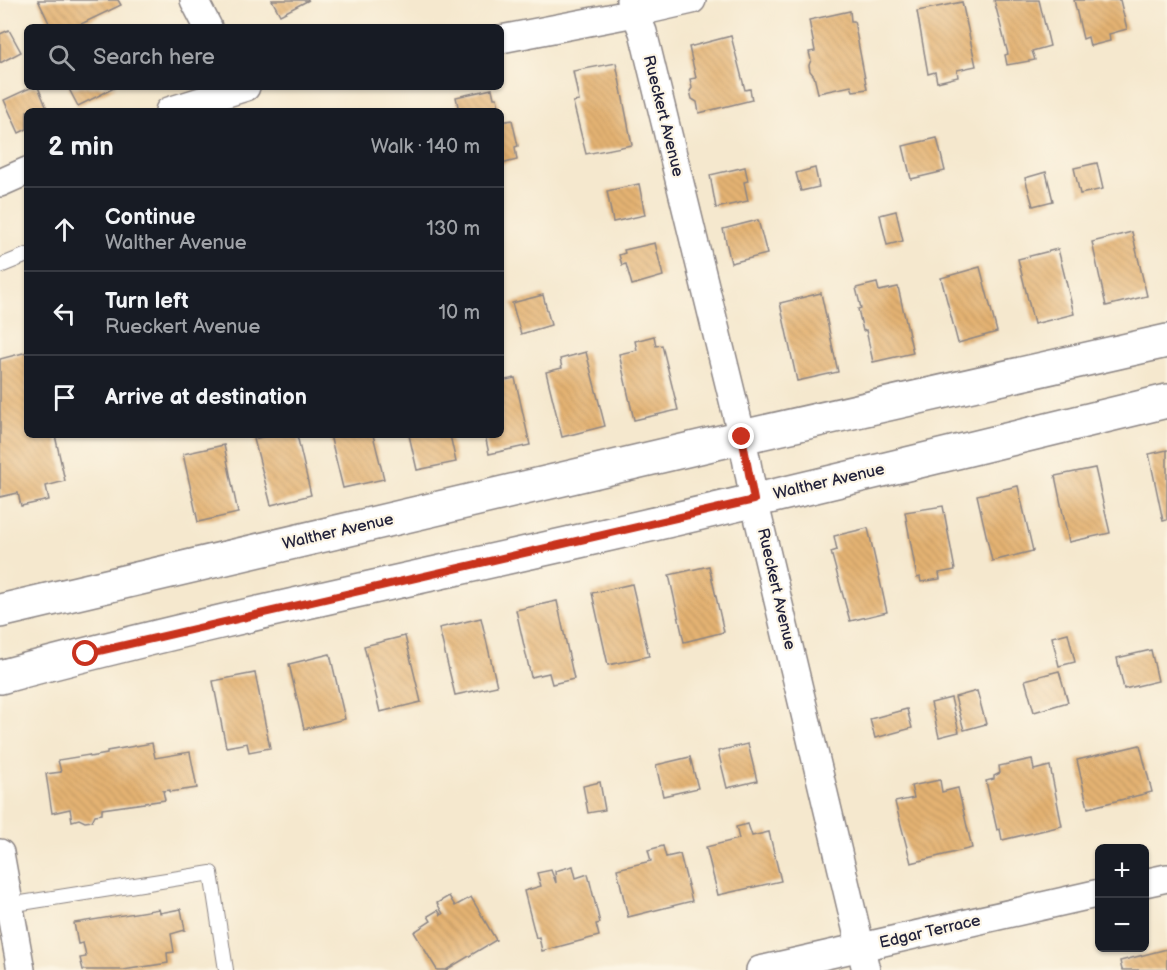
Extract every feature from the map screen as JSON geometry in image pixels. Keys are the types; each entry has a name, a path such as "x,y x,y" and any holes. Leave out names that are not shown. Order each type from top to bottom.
{"main road":[{"name":"Walther Avenue","path":"0,611 742,437 1167,341"},
{"name":"Walther Avenue","path":"0,677 232,619 754,500 1167,401"}],"street":[{"path":"194,0 206,24"},
{"path":"504,38 633,7 692,0"},
{"name":"Rueckert Avenue","path":"633,7 643,32 742,437 754,500 864,959"},
{"path":"178,108 234,90"},
{"path":"0,183 24,172"},
{"path":"0,853 9,905 7,934 21,970"},
{"path":"1149,882 1167,878"},
{"name":"Edgar Terrace","path":"760,970 864,959 1095,894"}],"lane":[{"path":"0,266 24,256"},
{"path":"9,905 211,873 226,970"}],"building":[{"path":"38,0 118,0 121,5 81,24 50,24"},
{"path":"272,0 309,0 280,15"},
{"path":"994,0 1039,0 1050,46 1032,51 1035,60 1007,65 1005,55 1008,54"},
{"path":"1074,0 1120,0 1127,29 1109,34 1110,41 1090,46 1088,37 1083,39"},
{"path":"962,2 976,66 957,70 958,77 937,82 935,72 928,74 917,11"},
{"path":"850,11 867,89 853,91 851,86 818,93 809,65 811,60 809,52 815,51 809,20"},
{"path":"9,30 21,52 0,63 0,34"},
{"path":"731,36 745,90 750,89 752,100 699,113 697,102 692,99 690,91 692,88 690,79 696,78 689,47"},
{"path":"616,63 632,145 586,154 573,102 579,101 573,71"},
{"path":"26,90 39,90 47,108 24,108 24,130 19,133 4,100"},
{"path":"70,90 110,90 78,106"},
{"path":"492,90 499,108 458,108 456,97"},
{"path":"512,120 518,146 515,147 517,160 504,163 504,121"},
{"path":"937,138 945,171 911,179 903,146"},
{"path":"1097,163 1103,189 1080,194 1074,168"},
{"path":"745,167 748,181 744,182 748,201 716,208 710,175"},
{"path":"815,168 819,187 801,191 796,173"},
{"path":"1046,172 1053,201 1033,206 1025,178"},
{"path":"639,184 645,215 613,222 607,191"},
{"path":"896,211 903,241 887,245 880,215"},
{"path":"758,220 767,254 731,263 723,229"},
{"path":"1132,232 1147,296 1106,306 1092,242"},
{"path":"655,243 663,276 632,285 626,264 622,265 619,255 625,253 624,250"},
{"path":"1058,249 1074,314 1034,324 1018,259"},
{"path":"980,267 997,332 958,343 941,278"},
{"path":"877,283 879,291 898,287 913,353 873,362 866,330 863,331 856,288"},
{"path":"821,293 838,372 797,381 780,303"},
{"path":"543,295 551,325 521,334 512,303"},
{"path":"654,336 656,346 662,345 678,410 634,420 619,354 637,350 635,341"},
{"path":"586,352 605,426 562,437 546,372 562,368 560,359"},
{"path":"24,353 24,438 56,438 65,481 46,486 49,500 21,506 18,493 0,497 0,359"},
{"path":"515,378 530,445 489,454 486,438 504,438 504,380"},
{"path":"298,438 311,495 271,505 254,439"},
{"path":"331,438 374,438 384,479 343,488"},
{"path":"410,438 451,438 456,462 417,470"},
{"path":"224,445 238,513 198,522 183,454"},
{"path":"1167,450 1167,520 1163,521 1149,454"},
{"path":"1095,468 1110,533 1069,542 1055,476"},
{"path":"1018,486 1033,551 992,561 977,495"},
{"path":"943,506 955,570 939,573 940,579 921,582 920,577 917,578 905,512"},
{"path":"868,528 887,612 850,621 831,552 837,550 834,536"},
{"path":"709,566 724,632 684,642 669,575"},
{"path":"632,584 649,656 608,665 592,593"},
{"path":"557,601 574,679 552,684 549,673 531,677 516,610"},
{"path":"481,618 497,686 455,695 439,628"},
{"path":"1068,633 1075,662 1059,666 1052,637"},
{"path":"405,636 421,702 380,712 364,646"},
{"path":"1151,650 1158,681 1124,689 1117,658"},
{"path":"330,654 345,719 304,729 289,664"},
{"path":"1059,671 1068,702 1034,712 1025,680"},
{"path":"255,673 270,748 249,752 247,743 226,747 213,681"},
{"path":"977,691 986,724 964,730 955,697"},
{"path":"951,698 959,732 939,737 931,703"},
{"path":"907,709 912,728 875,738 870,719"},
{"path":"152,743 155,758 190,752 197,788 163,791 165,800 102,809 102,814 95,815 92,821 85,822 79,819 72,821 70,809 52,813 46,774 61,772 58,760 107,754 107,751"},
{"path":"748,744 757,781 727,788 718,751"},
{"path":"1140,745 1152,792 1088,808 1077,760"},
{"path":"690,757 698,788 663,796 656,765"},
{"path":"1032,759 1034,770 1050,766 1062,826 1002,840 1000,829 997,830 986,781 994,779 994,776 1000,773 999,766"},
{"path":"940,780 942,792 958,788 972,848 911,863 895,802 914,798 911,786"},
{"path":"600,782 605,810 588,813 583,786"},
{"path":"748,824 752,836 769,832 781,881 718,895 706,847 739,839 736,827"},
{"path":"663,846 666,857 680,854 692,901 628,917 617,869 651,861 648,850"},
{"path":"573,866 576,878 588,874 600,923 596,924 599,936 542,951 539,937 536,938 524,891 541,886 537,873 551,870 556,883 555,871"},
{"path":"449,896 455,906 471,897 496,940 446,970 437,970 414,932 431,921 428,916 438,910 441,915 443,914 437,903"},
{"path":"159,909 160,913 181,909 185,930 171,934 174,952 167,953 168,963 123,970 83,970 80,958 86,957 85,951 83,943 78,944 74,923"},
{"path":"1167,949 1167,970 1122,970 1120,961"}],"route":[{"path":"86,654 754,500 742,437"}]}
